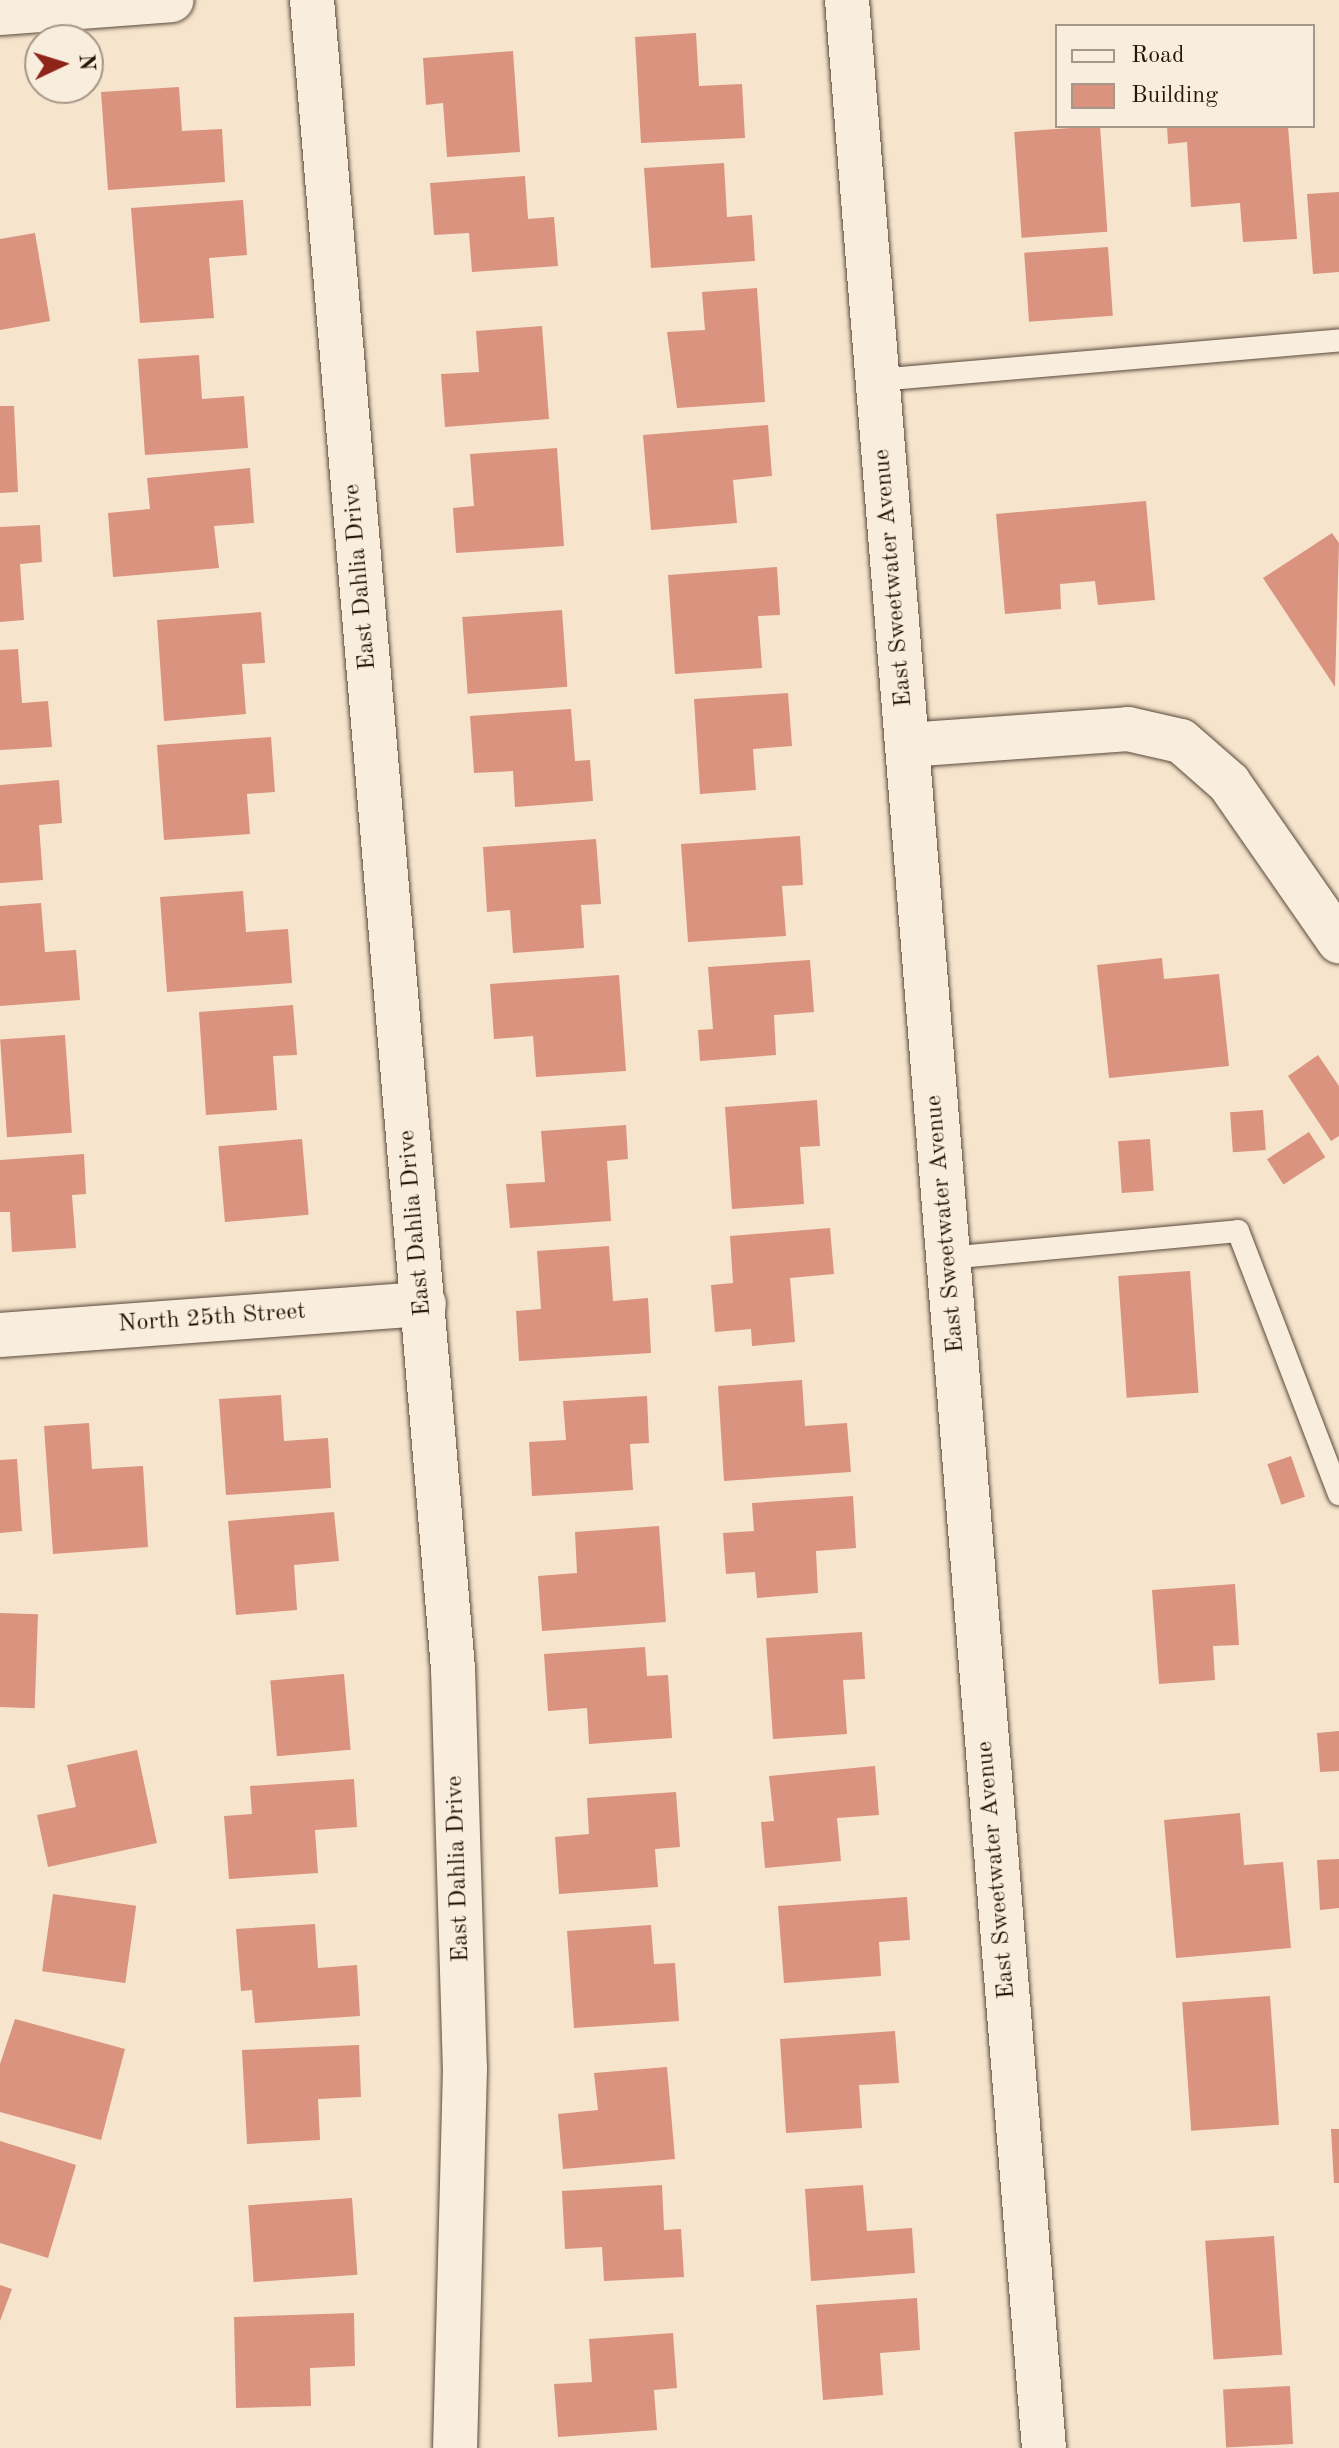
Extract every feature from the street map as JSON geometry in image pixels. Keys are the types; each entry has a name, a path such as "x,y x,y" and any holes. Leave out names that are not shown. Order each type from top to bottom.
{"street":[{"path":"0,13 172,0"},
{"name":"East Dahlia Drive","path":"312,0 453,1668 465,2068 455,2448"},
{"name":"East Sweetwater Avenue","path":"847,0 1044,2448"},
{"path":"907,745 1128,729 1181,741 1229,783 1339,941"},
{"name":"North 25th Street","path":"0,1335 424,1304"}],"lane":[{"path":"877,380 1339,340"},
{"path":"948,1258 1238,1231 1339,1494"}],"building":[{"path":"696,33 699,86 742,84 745,138 641,143 635,37"},
{"path":"513,51 520,152 447,157 443,103 426,105 423,58"},
{"path":"179,87 182,131 222,129 225,182 108,190 102,104 104,92"},
{"path":"1100,128 1107,232 1022,238 1014,132"},
{"path":"1167,128 1288,128 1297,239 1243,242 1240,203 1191,207 1187,142 1168,144"},
{"path":"724,163 727,217 752,215 755,261 651,268 644,168"},
{"path":"525,176 528,219 554,217 558,266 472,272 469,233 434,235 430,183"},
{"path":"1339,192 1339,272 1313,274 1307,194"},
{"path":"243,200 247,255 209,258 214,318 140,323 131,208"},
{"path":"35,233 50,321 0,330 0,239"},
{"path":"1108,247 1113,316 1029,322 1024,253"},
{"path":"757,288 765,402 677,408 667,332 705,330 702,292"},
{"path":"542,326 549,419 445,427 441,374 479,372 476,331"},
{"path":"199,355 202,399 244,396 248,448 145,455 138,359"},
{"path":"0,406 14,406 18,492 0,493"},
{"path":"768,425 772,476 733,480 737,523 651,530 643,435"},
{"path":"557,448 564,546 456,553 453,508 474,506 470,454"},
{"path":"250,468 254,523 214,526 219,568 113,577 108,513 150,509 147,478"},
{"path":"1146,501 1155,600 1098,605 1095,581 1060,584 1061,609 1005,614 996,514"},
{"path":"40,525 42,562 20,564 24,620 0,622 0,527"},
{"path":"1332,533 1339,543 1335,687 1263,578"},
{"path":"777,567 780,615 758,616 762,668 675,674 668,575"},
{"path":"562,610 567,687 468,694 462,617"},
{"path":"261,612 265,663 242,664 246,714 164,721 157,620"},
{"path":"18,649 22,703 48,701 52,747 0,750 0,650"},
{"path":"788,693 792,746 753,749 756,790 700,794 694,699"},
{"path":"571,709 575,761 590,760 593,801 515,807 513,771 474,773 470,716"},
{"path":"271,737 275,792 247,794 250,834 164,840 157,745"},
{"path":"59,780 62,823 39,825 43,880 0,883 0,785"},
{"path":"800,836 803,885 782,886 786,936 688,942 681,844"},
{"path":"596,839 601,904 581,905 584,948 513,953 510,910 487,912 483,847"},
{"path":"243,891 246,932 288,929 292,983 167,992 160,897"},
{"path":"41,903 45,952 76,950 80,1000 0,1006 0,906"},
{"path":"1162,958 1164,979 1219,974 1229,1066 1109,1078 1097,965"},
{"path":"810,960 814,1012 774,1015 776,1055 700,1061 698,1030 713,1029 708,967"},
{"path":"619,975 626,1071 536,1077 533,1036 494,1039 490,984"},
{"path":"293,1005 297,1055 273,1056 277,1110 206,1115 199,1012"},
{"path":"65,1035 72,1133 7,1137 0,1040"},
{"path":"1318,1055 1339,1086 1339,1136 1331,1141 1288,1076"},
{"path":"817,1100 820,1146 800,1147 804,1204 732,1209 725,1107"},
{"path":"1263,1110 1266,1150 1233,1152 1230,1112"},
{"path":"626,1125 628,1159 607,1161 611,1221 510,1228 506,1184 545,1182 541,1131"},
{"path":"1309,1132 1325,1157 1283,1184 1267,1159"},
{"path":"302,1139 309,1215 225,1222 218,1146"},
{"path":"1150,1139 1154,1191 1122,1193 1118,1141"},
{"path":"84,1154 86,1194 72,1195 76,1248 12,1252 10,1212 0,1212 0,1160"},
{"path":"830,1228 834,1274 790,1278 795,1342 752,1346 751,1329 715,1332 711,1285 733,1283 730,1236"},
{"path":"609,1246 613,1301 648,1298 651,1353 519,1361 516,1311 541,1309 537,1251"},
{"path":"1190,1271 1199,1393 1127,1398 1118,1276"},
{"path":"802,1380 805,1426 847,1423 851,1472 724,1481 718,1386"},
{"path":"281,1395 284,1441 328,1438 331,1488 226,1495 219,1399"},
{"path":"647,1396 649,1443 630,1444 633,1490 532,1496 529,1442 566,1440 563,1401"},
{"path":"89,1423 92,1469 143,1466 148,1547 53,1554 44,1426"},
{"path":"1291,1456 1305,1497 1281,1505 1267,1464"},
{"path":"17,1459 22,1531 0,1533 0,1460"},
{"path":"853,1496 856,1548 816,1551 818,1593 757,1598 755,1572 726,1574 723,1533 754,1531 752,1503"},
{"path":"334,1512 339,1561 294,1565 297,1610 236,1615 228,1521"},
{"path":"659,1526 666,1622 542,1631 538,1576 577,1573 575,1532"},
{"path":"1235,1584 1239,1645 1213,1646 1215,1680 1159,1684 1152,1590"},
{"path":"0,1613 38,1614 35,1708 0,1707"},
{"path":"862,1632 865,1679 843,1680 847,1734 773,1739 766,1638"},
{"path":"645,1647 647,1676 668,1675 672,1738 589,1744 587,1708 548,1711 544,1654"},
{"path":"344,1674 351,1750 277,1756 270,1680"},
{"path":"1339,1731 1339,1771 1320,1772 1317,1733"},
{"path":"137,1750 157,1843 48,1867 37,1815 76,1807 67,1765"},
{"path":"875,1766 879,1815 837,1818 841,1861 765,1868 761,1822 774,1821 769,1776"},
{"path":"354,1779 357,1827 315,1830 318,1873 229,1879 224,1816 252,1814 250,1786"},
{"path":"676,1792 680,1847 655,1849 658,1887 559,1894 555,1837 589,1834 587,1798"},
{"path":"1240,1813 1244,1865 1283,1862 1291,1948 1176,1958 1164,1820"},
{"path":"1339,1859 1339,1908 1320,1910 1317,1860"},
{"path":"53,1894 136,1906 125,1983 42,1971"},
{"path":"907,1897 910,1940 879,1942 881,1976 784,1983 778,1906"},
{"path":"315,1924 318,1968 357,1965 360,2016 255,2023 252,1990 241,1991 236,1929"},
{"path":"651,1925 654,1964 675,1963 679,2021 574,2028 567,1931"},
{"path":"1270,1996 1279,2125 1191,2131 1182,2002"},
{"path":"15,2019 125,2049 101,2140 0,2112 0,2064"},
{"path":"895,2031 899,2083 859,2085 862,2128 786,2133 780,2039"},
{"path":"359,2045 361,2097 318,2099 320,2140 247,2144 242,2050"},
{"path":"667,2067 675,2159 563,2169 558,2114 598,2110 594,2073"},
{"path":"1331,2129 1339,2129 1339,2183 1334,2183"},
{"path":"0,2141 76,2165 48,2258 0,2243"},
{"path":"662,2185 664,2230 681,2229 684,2277 604,2281 602,2247 565,2249 562,2191"},
{"path":"863,2185 867,2231 912,2228 915,2273 811,2281 805,2189"},
{"path":"352,2198 357,2275 254,2282 248,2205"},
{"path":"1274,2236 1282,2355 1213,2360 1205,2241"},
{"path":"0,2285 12,2289 0,2321"},
{"path":"917,2298 920,2350 880,2353 883,2395 823,2400 816,2305"},
{"path":"354,2313 355,2366 310,2368 311,2406 236,2408 234,2317"},
{"path":"673,2333 677,2388 654,2390 657,2430 558,2437 554,2384 592,2382 589,2339"},
{"path":"1290,2386 1293,2444 1226,2447 1223,2390"}]}
